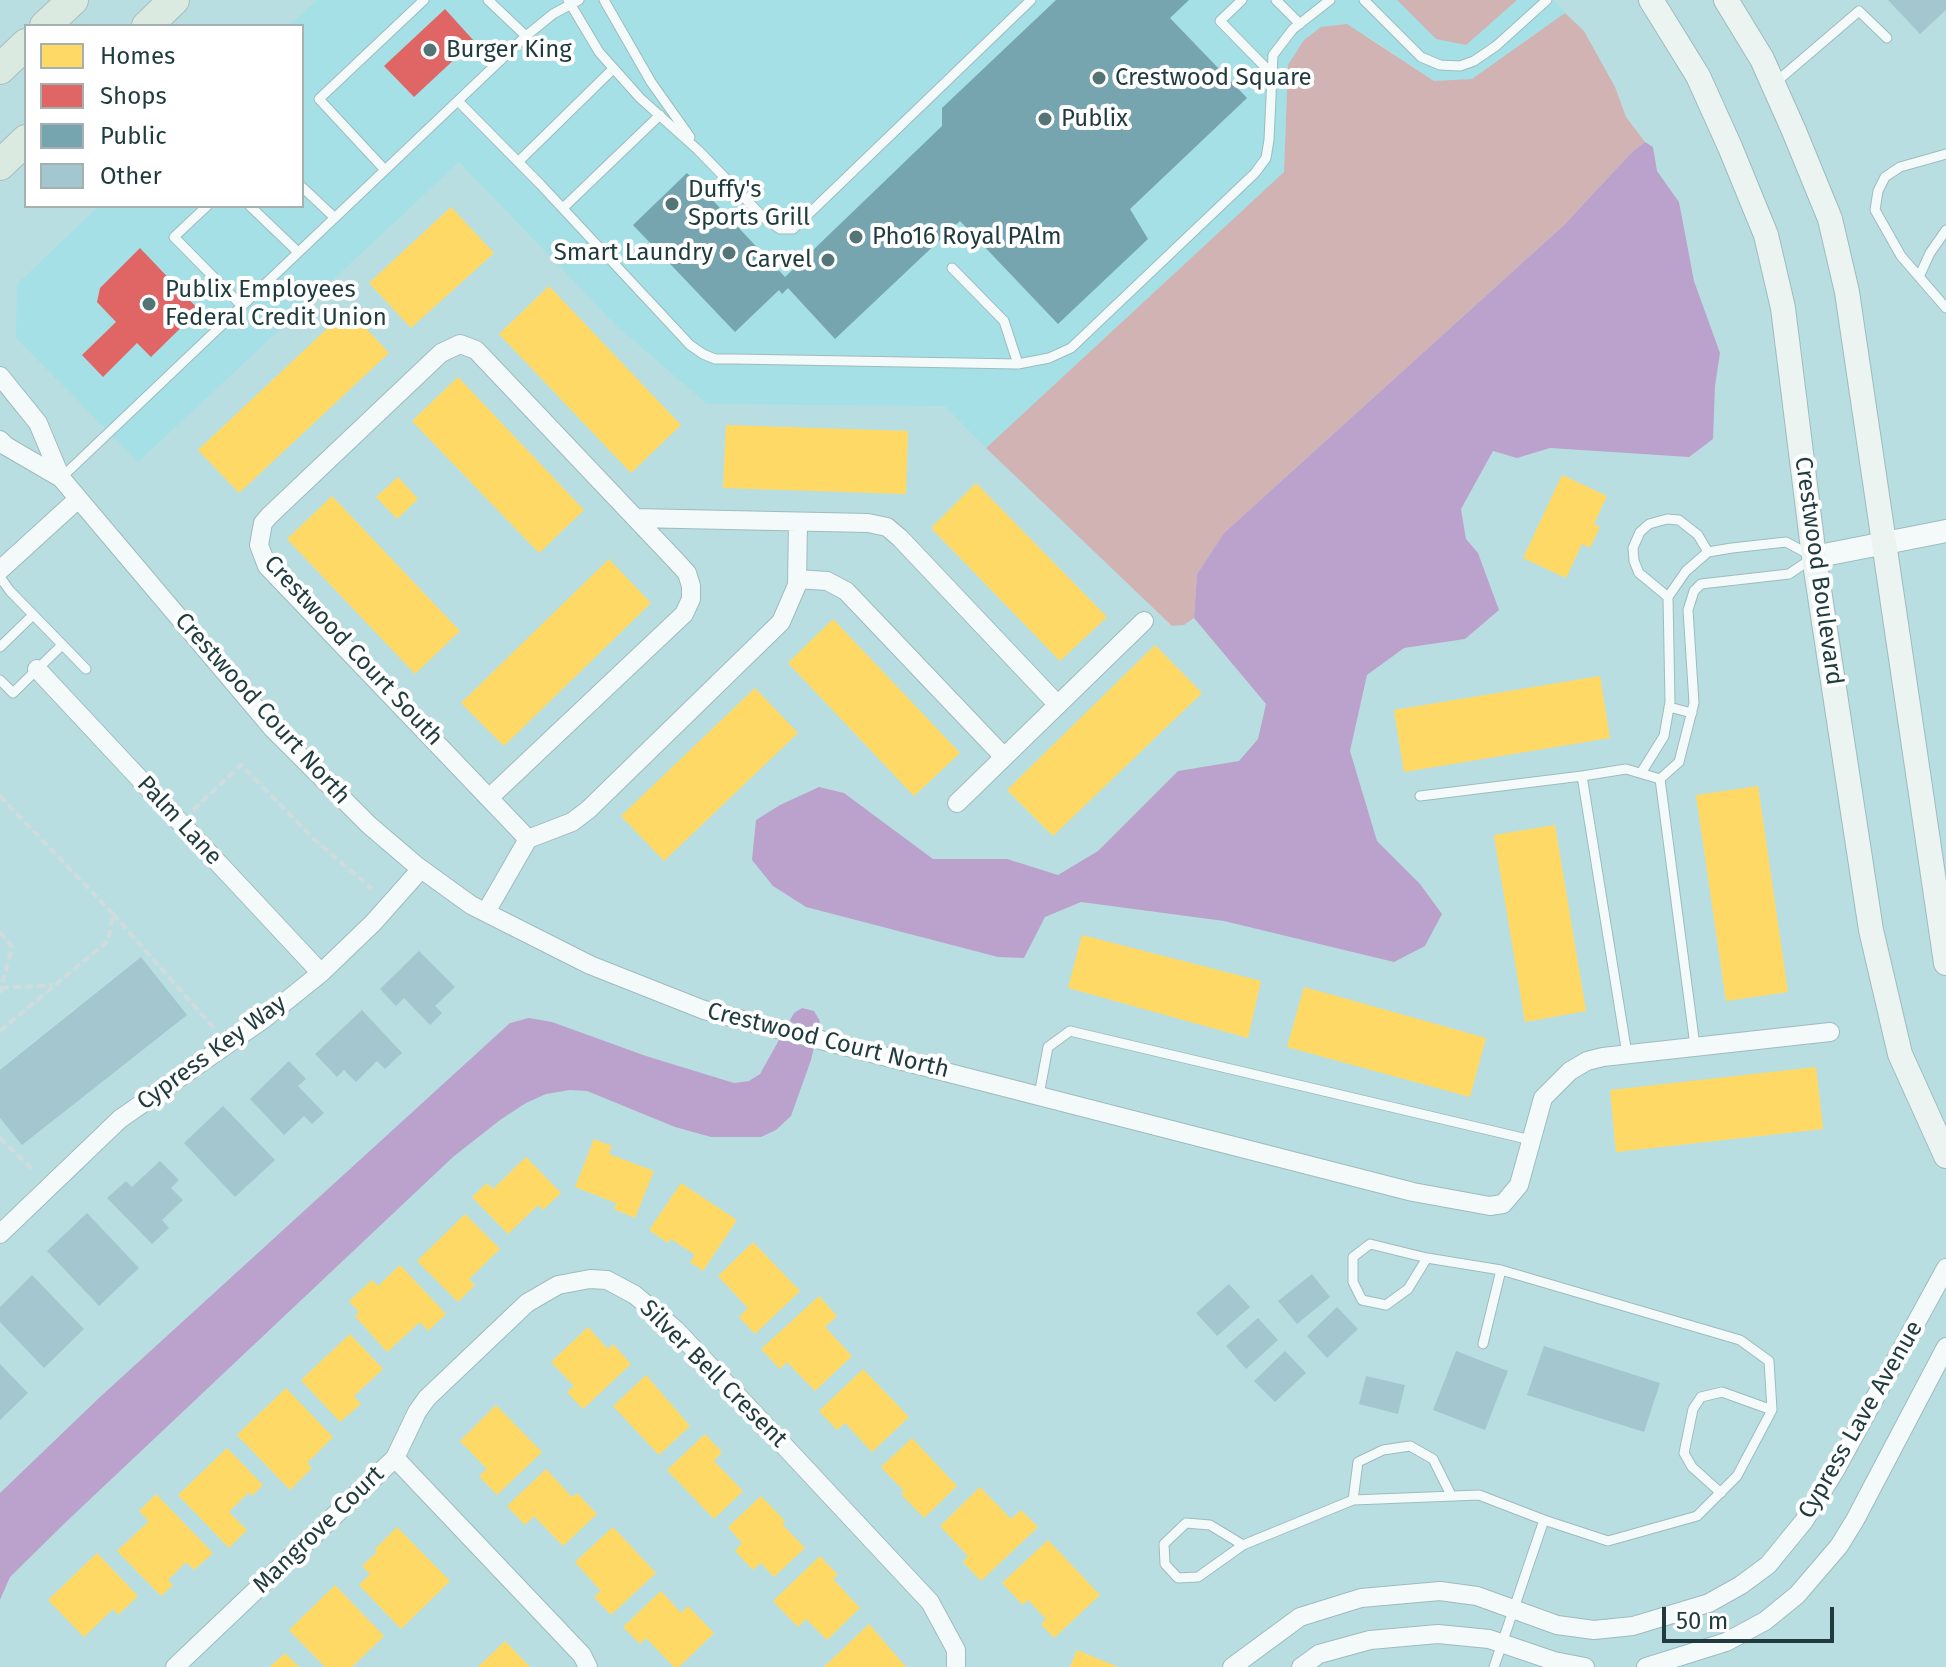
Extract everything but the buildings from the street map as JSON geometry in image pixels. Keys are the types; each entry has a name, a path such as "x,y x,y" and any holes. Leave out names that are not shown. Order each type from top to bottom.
{"highway":[{"path":"47,24 73,0"},
{"path":"149,24 174,0"},
{"path":"0,69 24,46"},
{"path":"0,165 24,142"}],"main road":[{"name":"Crestwood Boulevard","path":"1651,0 1698,76 1766,235 1783,308 1814,557 1871,930 1900,1054 1946,1156"},
{"path":"1726,0 1762,59 1830,219 1847,292 1946,963"}],"street":[{"name":"Crestwood Court South","path":"489,798 684,614 691,599 691,586 687,573 476,350 460,344 441,353 263,523 259,545 267,566 528,839"},
{"name":"Crestwood Court North","path":"0,376 38,423 61,478 78,499 273,729 369,825 421,869 486,912 590,965 704,1010 1413,1192 1490,1206 1503,1204 1519,1185 1543,1098 1558,1081 1587,1061 1830,1032"},
{"name":"Crestwood Court North","path":"0,440 61,478"},
{"path":"0,570 78,499"},
{"path":"635,518 879,524 892,531 1058,705"},
{"path":"486,912 528,839 572,822 588,810 765,640 787,611 797,579 798,522"},
{"path":"1814,557 1946,531"},
{"path":"797,579 827,581 846,591 1004,757"},
{"path":"957,803 1144,621"},
{"name":"Palm Lane","path":"37,669 321,973"},
{"name":"Cypress Key Way","path":"0,1234 120,1119 265,1018 321,973 373,923 421,869"},
{"name":"Cypress Lave Avenue","path":"1232,1667 1300,1617 1361,1598 1440,1591 1477,1596 1557,1625 1594,1630 1633,1626 1709,1603 1768,1565 1804,1521 1831,1479 1946,1268"},
{"name":"Silver Bell Cresent","path":"395,1458 413,1419 427,1398 527,1303 558,1285 590,1279 607,1280 635,1295 676,1330 930,1602 956,1650 956,1667"},
{"name":"Cypress Lave Avenue","path":"1646,1667 1726,1642 1765,1621 1797,1595 1839,1546 1855,1520 1946,1347"},
{"name":"Mangrove Court","path":"175,1667 395,1458 582,1655 588,1667"},
{"path":"1301,1667 1319,1654 1394,1636 1464,1635 1585,1667"}],"lane":[{"path":"385,170 319,99 424,0"},
{"path":"488,0 526,36"},
{"path":"604,0 651,82 698,150"},
{"path":"61,478 526,36 573,1 599,52 613,69 764,218 780,229 793,229 1031,0"},
{"path":"1242,0 1220,21 1272,74"},
{"path":"1276,0 1300,24"},
{"path":"458,101 690,345 715,359 1018,364 1049,358 1071,348 1255,173 1266,158 1269,140 1273,55 1300,24 1330,0"},
{"path":"1364,0 1421,57 1440,65 1460,66 1474,61 1496,46 1547,0"},
{"path":"1773,84 1859,11 1887,38"},
{"path":"518,162 613,69"},
{"path":"563,208 660,115"},
{"path":"1946,154 1900,167 1885,177 1878,191 1875,210 1901,256 1946,308"},
{"path":"304,189 334,217"},
{"path":"205,208 174,237 242,306"},
{"path":"252,208 298,252"},
{"path":"1919,277 1930,253 1946,230"},
{"path":"952,268 1004,321 1018,364"},
{"path":"1668,597 1639,573 1633,548 1640,532 1649,524 1667,519 1679,520 1698,535 1708,552"},
{"path":"1641,773 1664,736 1669,707 1668,597 1686,571 1708,552 1786,542 1814,557 1789,574 1701,584 1694,591 1688,610 1694,703 1679,762 1660,779"},
{"path":"0,577 86,669"},
{"path":"0,647 33,615"},
{"path":"0,680 13,693 62,645"},
{"path":"1669,707 1692,713"},
{"path":"1420,796 1626,769 1660,779"},
{"path":"1582,776 1627,1054"},
{"path":"1660,779 1695,1046"},
{"path":"1039,1095 1048,1047 1070,1031 1531,1140"},
{"path":"1243,1545 1210,1525 1186,1523 1164,1544 1165,1564 1178,1578 1198,1577 1243,1545 1353,1500 1479,1495 1608,1541 1697,1516 1737,1476 1772,1410 1769,1361 1740,1340 1501,1270 1427,1258 1370,1244 1353,1257 1353,1282 1362,1300 1386,1305 1408,1289 1427,1258"},
{"path":"1483,1344 1501,1270"},
{"path":"1721,1493 1692,1467 1684,1453 1693,1409 1701,1397 1722,1392 1772,1410"},
{"path":"1353,1500 1358,1462 1383,1450 1410,1446 1433,1459 1451,1495"},
{"path":"1494,1667 1544,1520"}],"path":[{"path":"189,814 241,765 316,841 372,889"},
{"path":"0,796 113,914 214,1028"},
{"path":"0,1031 108,941 113,914"},
{"path":"0,932 12,947 1,990 54,984"},
{"path":"0,1138 32,1169"}],"shaded area":[{"name":"Crestwood Square","path":"317,0 1554,0 1565,13 1472,79 1434,81 1365,34 1288,65 1284,172 986,448 945,406 707,404 618,327 459,162 138,462 16,338 17,284 97,208 304,208 304,24 291,24"},
{"path":"1397,0 1517,0 1466,45 1436,39"},
{"path":"1565,13 1584,31 1615,87 1626,117 1645,142 1564,225 1224,533 1197,574 1194,618 1184,625 1172,626 986,448 1284,172 1288,65 1304,40 1321,27 1347,24 1434,81 1472,79"},
{"path":"1645,142 1653,147 1657,171 1679,202 1694,281 1720,353 1713,439 1689,457 1550,448 1517,458 1493,451 1461,509 1466,539 1478,553 1499,610 1465,639 1404,648 1367,675 1350,751 1377,841 1420,884 1442,914 1425,946 1394,962 1224,921 1081,902 1045,917 1024,958 998,957 806,907 773,886 752,860 756,820 819,787 844,793 933,859 1007,859 1058,875 1098,851 1178,771 1239,761 1258,739 1266,704 1194,618 1197,574 1224,533 1564,225"},
{"path":"802,1008 814,1011 820,1021 811,1060 791,1116 776,1130 761,1137 711,1137 675,1127 587,1091 546,1094 500,1120 453,1157 67,1521 10,1577 0,1600 0,1493 100,1397 510,1023 529,1018 552,1022 734,1083 749,1081 760,1074 794,1013"}],"place":[{"name":"Burger King","path":"430,50"},
{"name":"Crestwood Square","path":"1099,78"},
{"name":"Publix","path":"1045,119"},
{"name":"Duffy's Sports Grill","path":"672,204"},
{"name":"Pho16 Royal PAlm","path":"856,237"},
{"name":"Smart Laundry","path":"729,253"},
{"name":"Carvel","path":"828,260"},
{"name":"Publix Employees Federal Credit Union","path":"149,304"}]}
